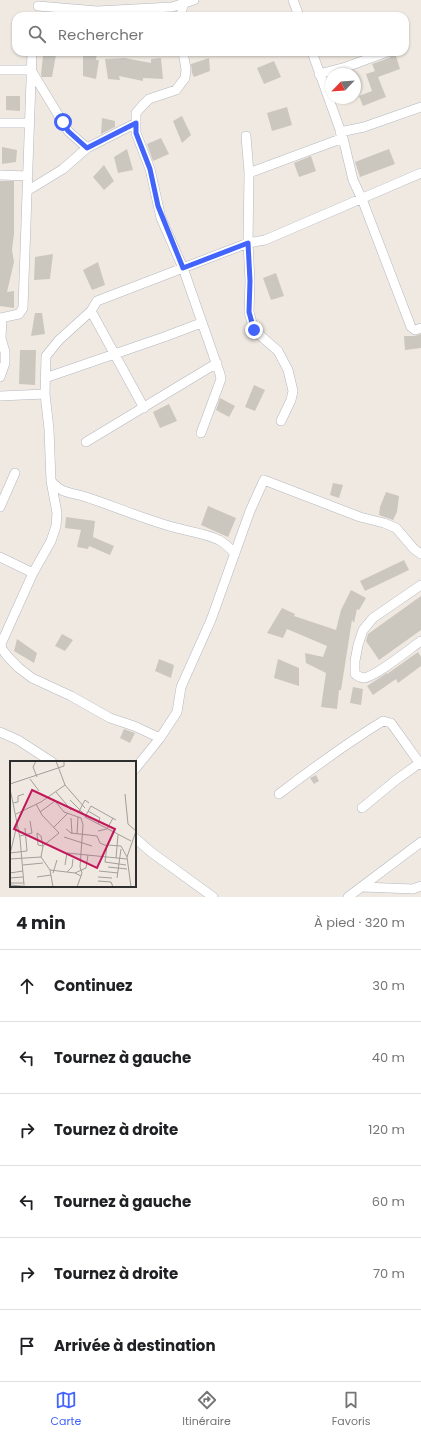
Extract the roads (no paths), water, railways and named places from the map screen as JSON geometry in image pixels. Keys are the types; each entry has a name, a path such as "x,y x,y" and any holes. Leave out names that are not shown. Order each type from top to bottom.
{"street":[{"path":"38,3 97,11 170,3 183,4 194,0"},
{"path":"293,0 298,12"},
{"path":"182,12 183,4"},
{"path":"0,377 5,363 5,352 1,338 1,318 20,314 23,308 32,56"},
{"path":"184,56 186,69 185,78 176,90 150,99 143,105 136,113 136,133 150,169 160,212 183,268 201,323 217,363 221,379 201,433"},
{"path":"313,56 342,135 353,180 362,199 411,328 414,330 421,328"},
{"path":"319,74 346,67 376,56"},
{"path":"0,70 31,70"},
{"path":"31,70 68,131 87,148"},
{"path":"249,173 342,135 421,107"},
{"path":"0,123 29,123"},
{"path":"27,191 63,169 87,148 136,123"},
{"path":"246,136 249,173 249,312 254,330 278,351 286,364 291,380 293,391 291,400 281,421"},
{"path":"160,738 134,726 110,718 71,696 32,678 19,668 2,649 1,644 33,573 51,541 56,526 57,513 51,481 49,429 45,394 46,356 59,340 91,311 97,301 248,243 265,240 421,173"},
{"path":"0,175 28,176"},
{"path":"91,311 144,408"},
{"path":"45,378 201,323"},
{"path":"86,442 217,363"},
{"path":"0,396 45,394"},
{"path":"0,507 15,473"},
{"path":"136,768 160,738 176,712 181,687 210,620 250,511 264,480 360,517 384,522 396,528 414,549 421,554"},
{"path":"51,481 59,489 66,493 84,496 167,526 199,533 217,540 230,548 235,554"},
{"path":"0,557 33,573"},
{"path":"421,585 373,618 363,630 355,661 355,674 364,678 378,671 421,641"},
{"path":"279,794 356,738 383,721 391,723 421,764 396,780 362,808"},
{"path":"0,732 18,740 50,761"},
{"path":"136,839 151,852 213,897"},
{"path":"348,897 421,842"},
{"path":"362,887 413,889 421,886"}]}
